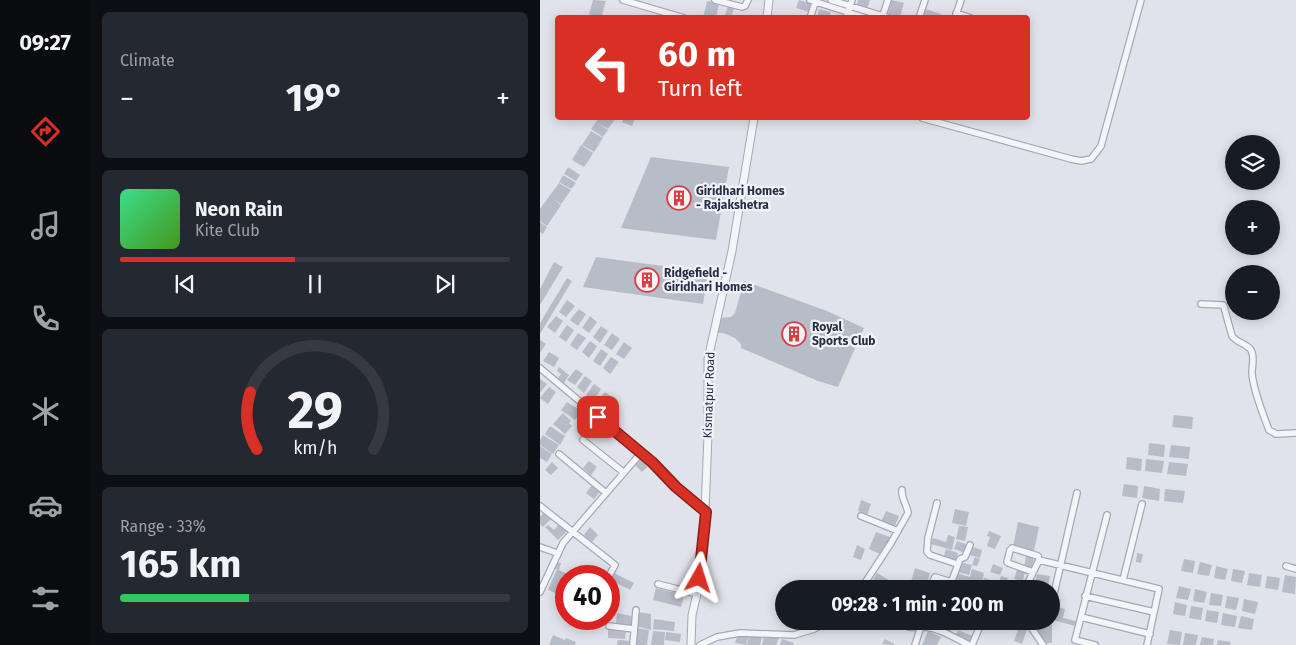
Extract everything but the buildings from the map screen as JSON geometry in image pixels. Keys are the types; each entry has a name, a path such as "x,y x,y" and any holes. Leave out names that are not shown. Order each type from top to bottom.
{"street":[{"path":"623,0 674,15"},
{"path":"715,0 742,7 745,6 748,0"},
{"path":"767,15 769,0"},
{"path":"811,15 814,0 876,15"},
{"path":"831,0 860,15"},
{"path":"885,15 888,0"},
{"path":"920,15 924,0"},
{"path":"955,15 961,0"},
{"path":"929,120 1071,160 1091,159 1101,146 1141,0"},
{"name":"Kismatpur Road","path":"692,645 692,615 697,594 706,512 708,359 732,251 754,120"},
{"path":"1201,304 1223,305 1234,340 1248,347 1252,352 1252,378 1269,430 1276,434 1296,433"},
{"path":"540,368 641,453 706,512"},
{"path":"583,440 623,472"},
{"path":"540,592 542,579 572,531 641,453"},
{"path":"559,454 606,493"},
{"path":"867,580 908,513 907,507 901,498 902,490"},
{"path":"1058,580 1077,493"},
{"path":"937,502 928,538 927,552 930,555 957,564"},
{"path":"1124,580 1142,504"},
{"path":"540,506 615,565"},
{"path":"1095,645 1075,640 1107,514"},
{"path":"861,516 898,531"},
{"path":"952,580 957,564 960,559 965,557 970,545"},
{"path":"540,546 557,553"},
{"path":"1033,572 1007,562 1012,548 1038,556 1039,560 1160,589 1147,645"},
{"path":"1029,580 1039,560"},
{"path":"1286,566 1296,569"},
{"path":"658,584 697,594"},
{"path":"1086,596 1154,612"},
{"path":"633,645 636,610"},
{"path":"1081,617 1150,634"},
{"path":"620,628 634,630"},
{"path":"700,645 717,637 740,633 794,635 811,630"},
{"path":"915,645 920,630"},
{"path":"935,630 970,645 978,630"},
{"path":"1033,630 1043,645"}],"place":[{"name":"Giridhari Homes - Rajakshetra","path":"679,198"},
{"name":"Ridgefield - Giridhari Homes","path":"647,280"},
{"name":"Royal Sports Club","path":"794,334"}],"route":[{"path":"598,417 652,462 676,487 706,512 699,578"}]}
